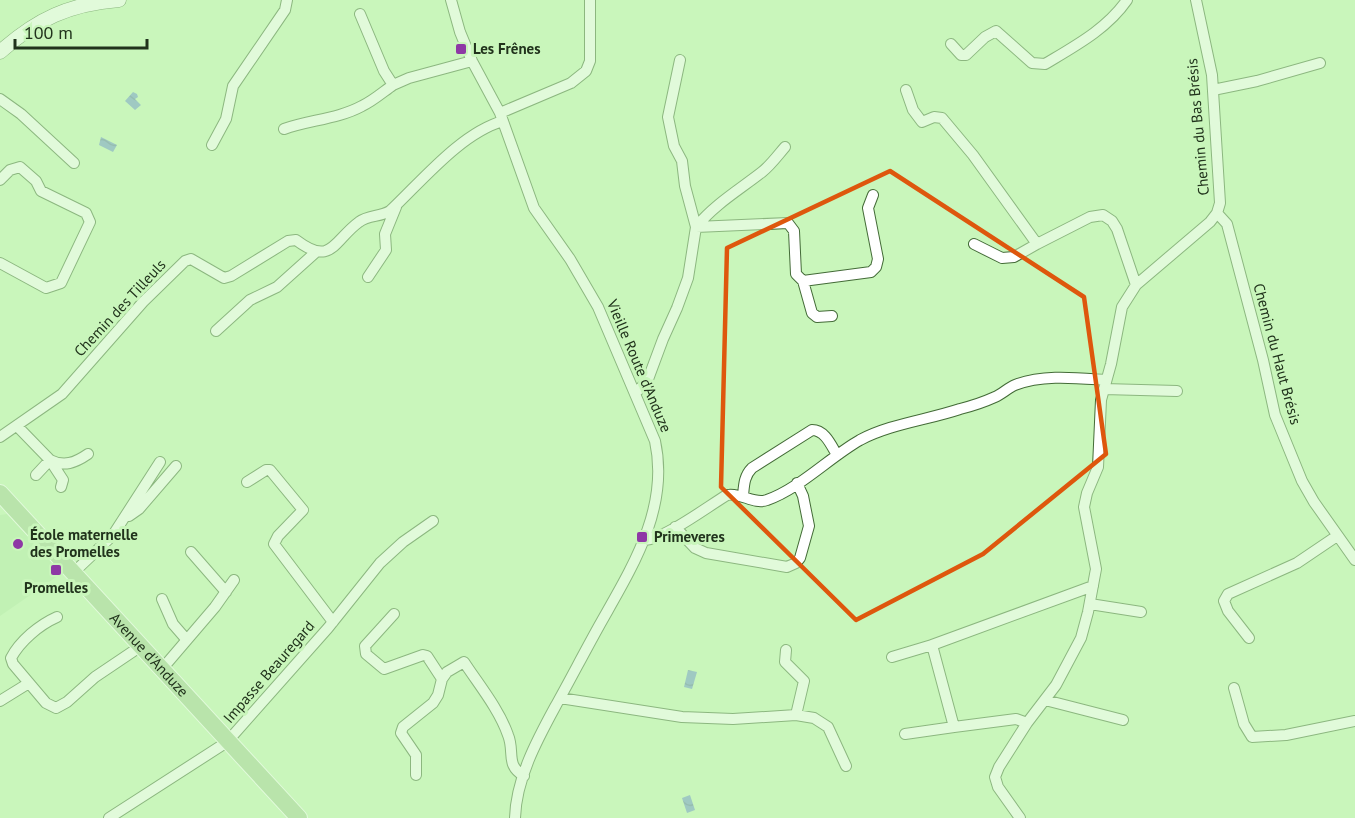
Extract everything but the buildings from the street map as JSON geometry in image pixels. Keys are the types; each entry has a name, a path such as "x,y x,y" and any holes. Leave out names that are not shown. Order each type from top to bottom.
{"main road":[{"name":"Avenue d'Anduze","path":"2,500 73,573 299,818"}],"street":[{"path":"0,52 37,25 72,8 119,0"},
{"path":"212,145 226,119 233,86 285,10 287,0"},
{"name":"Vieille Route d'Anduze","path":"451,0 460,32 472,61 502,117 534,208 570,259 598,307 655,441 658,457 659,471 650,528 632,567 538,738 524,776 515,818"},
{"path":"216,331 250,300 277,287 316,252 329,250 360,221 369,216 380,217 398,204 466,140 502,117 571,83 586,71 590,61 590,0"},
{"path":"951,44 961,55 966,55 985,37 996,31 1032,63 1045,64 1107,23 1117,15 1127,0"},
{"name":"Chemin du Bas Brésis","path":"1020,818 998,787 995,777 1027,723 1056,685 1081,638 1096,569 1084,507 1098,467 1101,400 1112,364 1122,307 1136,285 1191,240 1217,213 1220,203 1212,75 1196,0"},
{"path":"360,14 384,71 393,85"},
{"path":"635,393 647,382 677,308 688,278 696,227 685,186 682,161 674,146 668,117 680,60"},
{"path":"284,129 361,107 393,85 408,78 472,61"},
{"path":"1213,90 1257,81 1320,63"},
{"path":"906,90 917,117 922,122 934,117 942,118 973,154 1037,244"},
{"path":"0,99 21,114 74,163"},
{"path":"696,227 706,214 727,196 765,170 785,147"},
{"path":"0,180 10,170 20,166 36,181 41,191 86,213 90,222 61,283 46,288 0,263"},
{"path":"696,227 788,224 794,231 796,274 803,281 871,272 876,267 878,259 868,208 873,195"},
{"path":"368,277 386,250 385,234 398,204"},
{"name":"Chemin du Haut Brésis","path":"1217,213 1227,224 1275,415 1302,482 1355,560"},
{"path":"974,244 1002,258 1014,257 1090,218 1103,215 1112,220 1117,229 1136,285"},
{"name":"Chemin des Tilleuls","path":"0,437 62,394 143,302 185,261 191,259 224,278 288,241 296,240 316,252"},
{"path":"803,281 812,313 817,317 832,316"},
{"path":"645,540 652,539 675,527 727,495 734,494 763,502 797,483 860,441 875,434 959,410 996,396 1014,385 1036,380 1076,378 1105,385 1177,391"},
{"path":"17,426 50,460 63,480 61,487"},
{"path":"743,496 744,482 747,473 752,468 812,430 823,433 837,455"},
{"path":"50,460 59,464 70,464 88,454"},
{"path":"36,474 50,460"},
{"path":"73,573 125,519 160,462"},
{"path":"125,519 139,509 176,466"},
{"name":"Impasse Beauregard","path":"247,482 266,470 270,470 303,510 278,536 274,544 333,622"},
{"path":"675,527 695,548 706,553 787,567 796,563 800,558 809,526 803,496 797,483"},
{"name":"Impasse Beauregard","path":"109,818 227,742 333,622 380,562 433,521"},
{"path":"1249,638 1228,611 1224,602 1228,594 1297,563 1337,536"},
{"path":"191,552 226,592"},
{"path":"162,669 215,608 234,580"},
{"path":"892,657 932,645 1093,586"},
{"path":"162,599 173,624 186,639"},
{"path":"1090,604 1141,612"},
{"path":"394,614 364,646 366,654 384,669 423,655 427,656 442,679"},
{"path":"57,617 46,622 28,637 11,658 13,664 46,703 56,708 67,702 95,677 141,646"},
{"path":"932,645 954,727"},
{"path":"786,650 785,662 804,681 796,715"},
{"path":"416,775 416,756 401,733 404,727 433,703 447,672 464,662 507,732 512,746 510,759 524,776"},
{"path":"0,701 29,683"},
{"path":"1234,688 1244,724 1252,737 1286,735 1355,721"},
{"path":"560,698 682,717 733,719 796,715 814,718 828,727 846,766"},
{"path":"1045,700 1123,720"},
{"path":"905,734 1016,719 1027,723"}],"highlighted area":[{"path":"890,171 1084,297 1106,454 983,554 856,620 721,487 727,248"}],"shaded area":[{"name":"École maternelle des Promelles","path":"7,514 62,573 0,616 0,515"}],"water":[{"path":"133,92 137,94 138,97 135,99 141,105 135,110 125,101"},
{"path":"101,137 117,145 113,152 99,145"},
{"path":"688,670 697,672 692,689 684,687"},
{"path":"690,795 695,810 687,813 682,798"}],"place":[{"name":"Les Frênes","path":"461,49"},
{"name":"Primeveres","path":"642,537"},
{"name":"École maternelle des Promelles","path":"18,544"},
{"name":"Promelles","path":"56,570"}]}
